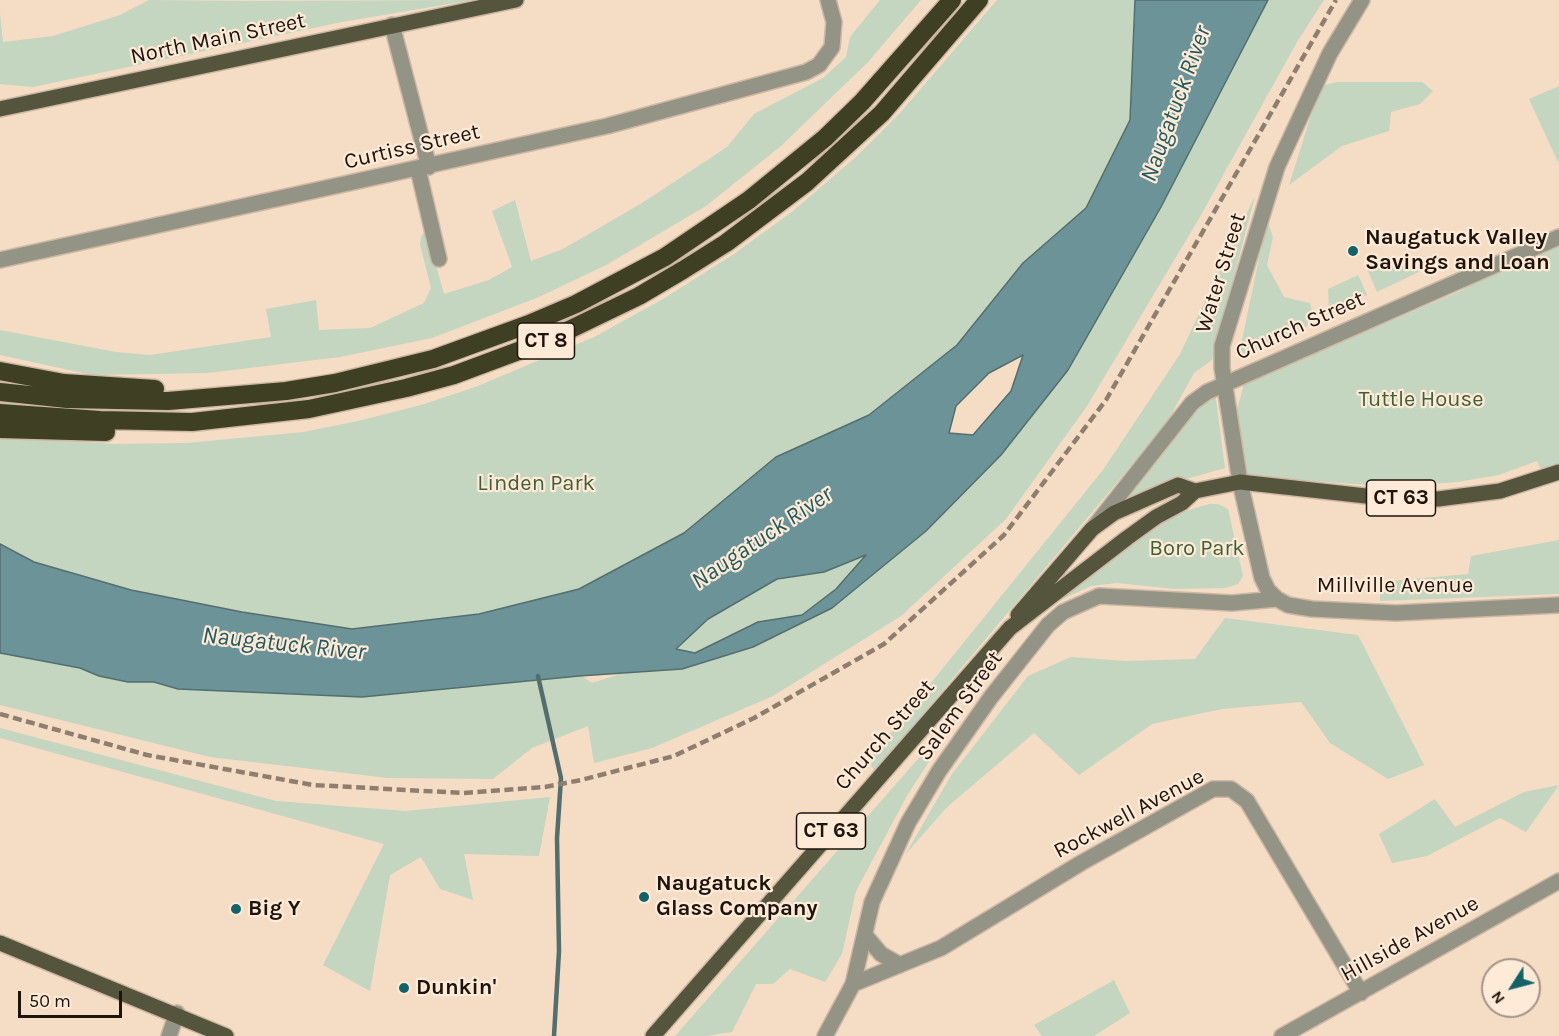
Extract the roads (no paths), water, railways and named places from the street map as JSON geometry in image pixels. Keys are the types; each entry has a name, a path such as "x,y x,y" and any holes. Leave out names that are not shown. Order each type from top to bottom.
{"highway":[{"name":"CT 8","path":"0,392 67,399 168,401 285,392 383,372 482,343 576,304 665,257 749,200 825,138 898,64 952,0"},
{"name":"CT 8","path":"0,413 100,420 192,422 309,409 406,388 503,358 596,318 683,270 766,214 845,149 895,98 979,0"},
{"path":"0,371 64,383 150,389 285,392"},
{"path":"0,429 164,432 309,409"}],"main road":[{"name":"North Main Street","path":"0,109 516,0"},
{"name":"CT 63","path":"1240,482 1366,496 1438,499 1500,491 1559,472"},
{"name":"Church Street","path":"653,1036 1011,628 1026,603 1092,529 1114,513 1178,485 1195,491 1240,482"},
{"name":"Church Street","path":"1011,628 1134,533 1182,503 1195,491"},
{"path":"0,943 177,1013 226,1036"}],"street":[{"name":"Curtiss Street","path":"0,260 607,126 792,76 819,65 827,57 832,47 835,35 828,0"},
{"name":"Water Street","path":"1224,384 1222,346 1241,278 1277,167 1330,53 1362,0"},
{"path":"392,25 440,259"},
{"name":"Church Street","path":"1224,384 1559,237"},
{"path":"1092,529 1192,403 1224,384 1240,482 1262,578 1268,591 1277,598"},
{"name":"Salem Street","path":"825,1036 853,984 881,878 908,823 939,771 991,697 1048,625 1063,612 1082,601 1111,595 1232,603 1277,598"},
{"name":"Millville Avenue","path":"1277,598 1298,607 1361,612 1559,604"},
{"name":"Rockwell Avenue","path":"853,984 941,948 1080,863 1213,789 1231,789 1247,801 1361,993"},
{"name":"Hillside Avenue","path":"1282,1036 1559,881"},
{"path":"865,935 881,954 900,965"},
{"path":"169,1036 177,1013"}],"water":[{"name":"Naugatuck River","path":"1135,0 1268,0 1161,207 1068,370 1001,455 926,531 832,608 753,647 682,669 579,676 362,697 178,689 154,682 128,682 99,676 80,668 0,653 0,544 34,562 131,590 242,612 352,629 479,614 579,589 684,533 776,457 869,415 957,345 1023,263 1086,208 1130,120","holes":["1023,355 1011,391 973,435 949,433 956,406 989,373","866,555 836,589 802,615 758,622 695,653 676,649 708,619 777,579 824,572"]}],"waterway":[{"path":"538,676 561,778 557,838 559,951 554,1036"}],"railway":[{"path":"0,714 147,755 313,785 463,793 545,787 581,780 674,756 754,718 884,644 1004,535 1106,400 1336,0"}],"place":[{"name":"Naugatuck Valley Savings and Loan","path":"1353,251"},
{"name":"Naugatuck Glass Company","path":"644,897"},
{"name":"Big Y","path":"236,909"},
{"name":"Dunkin'","path":"404,988"}],"park label":[{"name":"Tuttle House","path":"1421,400"},
{"name":"Linden Park","path":"536,484"},
{"name":"Boro Park","path":"1197,549"}]}
